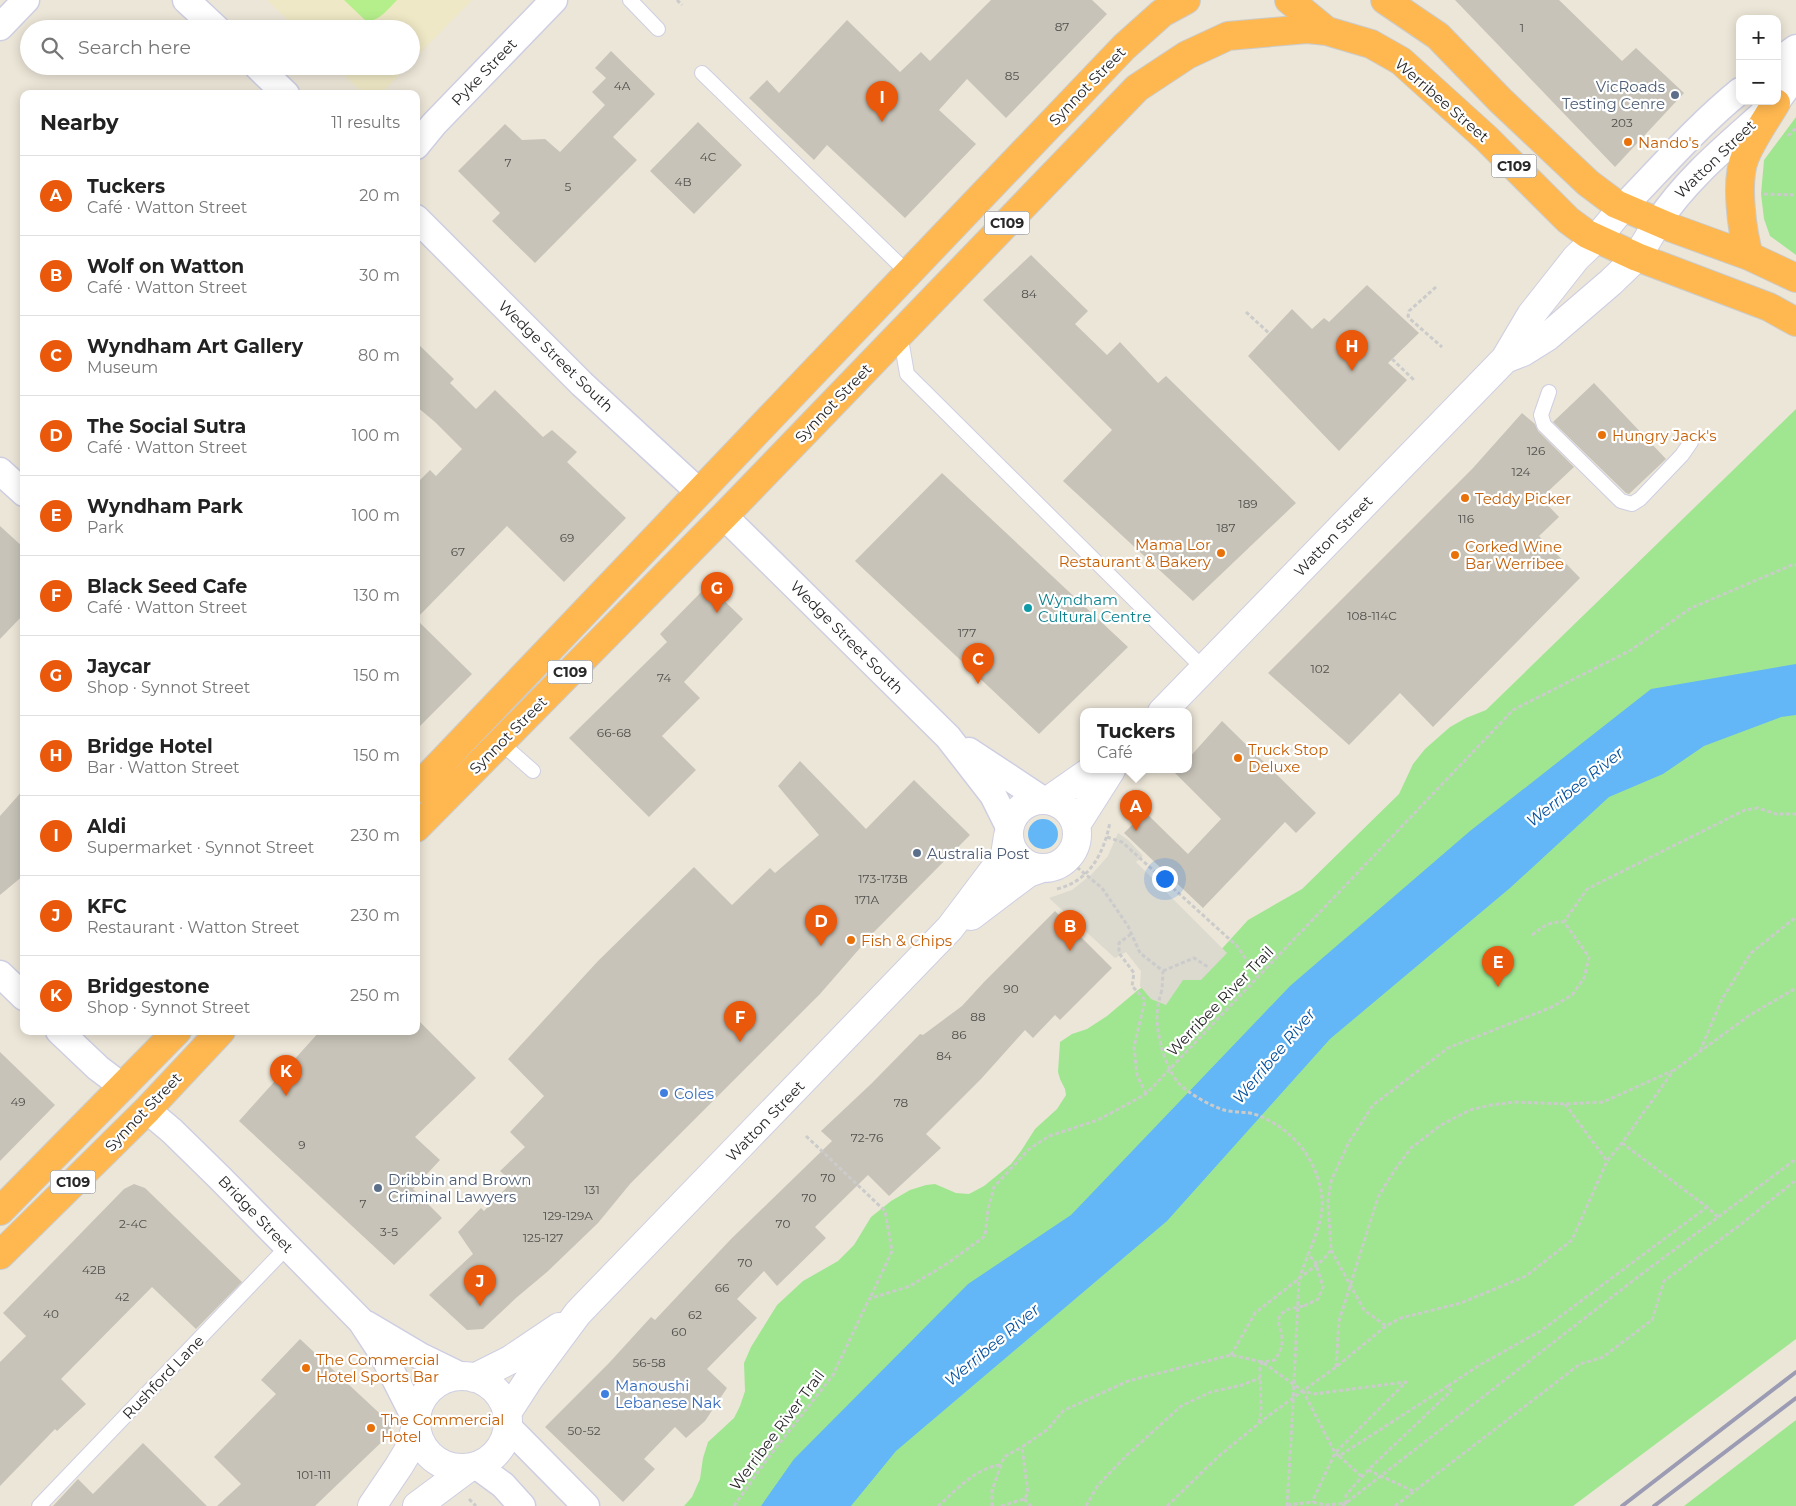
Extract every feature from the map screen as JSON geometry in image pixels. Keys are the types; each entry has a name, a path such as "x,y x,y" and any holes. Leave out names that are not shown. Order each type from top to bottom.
{"highway":[{"name":"Synnot Street","path":"420,785 1124,47 1165,11 1186,0"},
{"path":"1289,0 1327,31"},
{"name":"C109","path":"1386,0 1438,36 1500,100 1588,183 1616,204 1749,256 1796,278"},
{"name":"Werribee Street","path":"1280,30 1307,29 1327,31 1371,44 1401,61 1486,138 1568,220 1597,238 1638,257 1770,307 1796,322"},
{"name":"Synnot Street","path":"420,824 724,516 1137,88 1187,55 1228,36 1280,30"},
{"path":"1749,256 1745,241 1740,198 1744,158 1775,105"},
{"path":"908,274 938,294"},
{"path":"698,492 724,516"},
{"path":"478,725 500,742"},
{"name":"C109","path":"0,1211 173,1035"},
{"name":"Synnot Street","path":"0,1255 147,1110 216,1035"},
{"path":"123,1087 147,1110"}],"street":[{"path":"0,27 26,0"},
{"path":"186,0 207,20"},
{"name":"Pyke Street","path":"420,141 434,124 554,0"},
{"path":"1780,60 1796,48"},
{"path":"266,75 282,90"},
{"name":"Watton Street","path":"1781,96 1796,75"},
{"name":"Watton Street","path":"1166,708 1505,359 1531,315 1576,258 1597,238 1670,157 1736,94"},
{"name":"Watton Street","path":"1505,359 1523,352 1547,338 1638,257 1672,200 1710,161 1774,105"},
{"name":"Wedge Street South","path":"420,222 582,384 698,492"},
{"path":"0,471 20,488"},
{"name":"Wedge Street South","path":"724,516 948,737 993,795 1009,831"},
{"name":"Wedge Street South","path":"948,737 1046,800"},
{"path":"1046,800 1087,773"},
{"path":"1076,824 1109,773"},
{"path":"1046,800 1058,803 1066,808 1076,824 1076,843 1061,873 1032,867 1023,862 1011,846 1009,831 1018,810 1034,801 1046,800"},
{"name":"Watton Street","path":"508,1420 530,1379 578,1313 950,928 1005,854 1009,831"},
{"name":"Watton Street","path":"950,928 976,913 1028,874 1061,873"},
{"path":"0,974 20,993"},
{"path":"63,1035 98,1068 123,1087"},
{"name":"Bridge Street","path":"147,1110 172,1131 361,1321 382,1353 416,1423"},
{"name":"Watton Street","path":"468,1377 518,1355 578,1313"},
{"name":"Bridge Street","path":"361,1321 420,1356 468,1377"},
{"path":"372,1506 400,1466 408,1451 419,1406 425,1395 435,1385 447,1378 468,1377 486,1383 496,1390 503,1401 508,1420 505,1440 489,1460 473,1467 417,1506"},
{"path":"508,1420 586,1506"},
{"path":"416,1423 420,1441 428,1453 440,1462 454,1468 473,1467 503,1485 522,1506"}],"lane":[{"path":"630,0 658,29"},
{"path":"702,74 908,274"},
{"path":"900,333 907,374 1204,669"},
{"path":"1549,392 1541,414 1544,425 1621,501 1632,504 1640,499 1682,455 1691,442"},
{"path":"500,742 533,771"},
{"name":"Rushford Lane","path":"39,1506 287,1247"}],"path":[{"path":"677,0 682,5"},
{"path":"1762,202 1761,194 1796,195"},
{"path":"1436,287 1409,311 1408,316 1442,347"},
{"path":"1246,312 1270,334"},
{"path":"1392,359 1414,380"},
{"name":"Werribee River Trail","path":"734,1506 768,1458 833,1375 869,1298 910,1286 948,1263 985,1236 988,1209 994,1187 1028,1150 1049,1136 1098,1120 1146,1094 1513,710 1631,650 1691,608 1792,565 1796,565"},
{"path":"1564,922 1587,889 1745,810 1758,808 1776,814 1796,814"},
{"path":"1061,873 1098,860 1107,837 1110,820"},
{"path":"1107,837 1122,842 1237,946 1258,978"},
{"path":"1061,873 1068,886 1061,873"},
{"path":"1061,873 1102,888 1128,926 1140,953 1163,971"},
{"path":"1700,1052 1722,999 1751,953 1796,916"},
{"path":"1386,1326 1364,1310 1331,1250 1328,1201 1331,1181 1348,1142 1374,1105 1448,1048 1552,1008 1572,995 1584,978 1589,957 1564,922 1557,921 1545,925 1532,936"},
{"path":"1131,934 1118,943 1119,954 1134,973 1132,986 1145,1000 1134,1047 1136,1075 1146,1094"},
{"path":"1163,971 1194,958 1208,967"},
{"path":"1163,971 1162,990 1157,1006 1157,1027 1164,1056 1176,1080 1194,1096 1223,1110 1256,1114 1277,1124 1298,1142 1314,1166 1322,1198 1319,1227 1307,1254 1299,1280 1287,1505 1312,1502 1326,1505 1346,1503"},
{"path":"1336,1367 1339,1321 1378,1197 1411,1148 1441,1125 1470,1110 1491,1104 1515,1102 1565,1104 1603,1102 1673,1071 1750,1015 1796,988"},
{"path":"1167,1506 1220,1455 1259,1423 1336,1367 1386,1326 1401,1318 1461,1303 1526,1276 1572,1240 1607,1161 1673,1071"},
{"path":"1565,1104 1607,1161"},
{"path":"806,1136 885,1211 892,1251 869,1298"},
{"path":"1622,1143 1719,1218"},
{"path":"1342,1506 1631,1282 1796,1159"},
{"path":"1395,1506 1580,1364 1603,1357 1652,1320 1664,1281 1740,1225 1796,1180"},
{"path":"1337,1455 1478,1366 1542,1330 1707,1207"},
{"path":"1231,1355 1255,1313 1324,1259 1331,1250"},
{"path":"992,1506 992,1490 1004,1457 1048,1429 1063,1411 1128,1381 1231,1355 1262,1362 1275,1360 1281,1351 1282,1335 1277,1323 1278,1318 1286,1310 1304,1306 1318,1299 1323,1287 1315,1261 1307,1254"},
{"path":"1259,1423 1262,1362"},
{"path":"1262,1362 1303,1391 1314,1394 1406,1382 1337,1455 1312,1502"},
{"path":"1086,1506 1098,1485 1126,1456 1181,1406 1211,1392 1242,1385 1260,1378"},
{"path":"1346,1503 1346,1495 1368,1470 1451,1391 1448,1386"},
{"path":"1303,1391 1337,1455 1362,1477"},
{"path":"1001,1506 1024,1499 1028,1493 1022,1447"},
{"path":"938,1506 974,1476 991,1466 1001,1465"},
{"path":"1368,1470 1413,1491"},
{"path":"1024,1499 1031,1506"}],"shaded area":[{"path":"267,0 472,0 420,53 420,20 288,20"},
{"path":"344,75 399,75 385,90 360,90"},
{"path":"1118,833 1128,840 1143,856 1136,862 1227,953 1201,980 1183,980 1166,1005 1151,999 1140,986 1141,971 1126,952 1115,958 1049,898 1072,890 1092,874 1108,856"}],"green space":[{"path":"344,0 397,0 379,17 373,20 365,20"},
{"path":"1796,117 1796,255 1770,236 1764,219 1761,194 1764,160"},
{"path":"1796,409 1796,1339 1573,1506 684,1506 692,1497 700,1479 703,1458 708,1442 734,1418 740,1406 745,1391 744,1363 751,1347 777,1305 803,1281 838,1261 854,1245 871,1217 891,1201 910,1190 935,1184 956,1193 969,1194 984,1186 1011,1164 1035,1129 1057,1109 1066,1095 1058,1072 1060,1042 1072,1034 1087,1029 1107,1016 1154,979 1218,953 1248,920 1302,889 1399,794 1413,764 1425,749 1450,727 1486,710"},
{"path":"1796,1420 1796,1506 1684,1506"}],"water":[{"name":"Werribee River","path":"1796,664 1796,715 1781,717 1704,746 1663,774 1609,797 1510,888 1330,1039 1167,1221 896,1451 851,1506 761,1506 794,1459 968,1284 1071,1215 1290,986 1470,831 1651,689"},
{"path":"1043,819 1054,823 1058,834 1054,845 1043,849 1032,845 1028,834 1032,823"}],"building":[{"path":"991,0 1092,0 1107,14 1006,118 967,79 939,110 976,144 905,218 827,145 814,160 749,98 767,80 779,93 847,20 900,72 921,52 930,61"},
{"path":"1455,0 1559,0 1622,61 1636,48 1684,93 1615,167"},
{"path":"611,51 655,94 613,137 637,160 535,263 492,221 500,213 458,171 505,124 522,140 545,139 560,152 605,105 592,92 606,78 595,68"},
{"path":"698,122 742,165 694,214 650,171"},
{"path":"1031,255 1088,311 1075,324 1107,355 1120,342 1158,383 1166,376 1296,503 1193,601 1063,481 1112,430 983,300"},
{"path":"1367,285 1419,333 1388,363 1407,380 1339,451 1248,356 1292,309 1312,329 1324,318 1329,322"},
{"path":"420,346 454,379 450,383 476,409 495,390 543,437 552,430 577,452 567,462 626,518 564,582 507,526 420,615 420,480 430,470 436,476 462,449 420,409"},
{"path":"1594,383 1666,459 1629,494 1553,422"},
{"path":"1522,413 1535,424 1538,431 1574,467 1541,498 1559,517 1539,536 1580,578 1433,727 1400,693 1349,745 1268,673 1473,468"},
{"path":"942,473 1128,647 1039,734 855,561"},
{"path":"0,526 20,544 20,618 0,639"},
{"path":"708,585 743,619 684,682 700,698 662,736 696,770 649,817 569,738 667,642 660,634"},
{"path":"420,623 472,674 420,726"},
{"path":"1222,721 1316,813 1296,833 1285,822 1203,908 1124,833 1145,812 1188,854 1221,819 1175,773 1192,773 1192,755"},
{"path":"800,761 866,829 914,780 970,835 874,932 820,994 630,1184 598,1223 483,1329 467,1330 429,1295 473,1254 458,1232 481,1208 484,1211 512,1182 500,1171 525,1147 510,1132 544,1096 508,1059 598,961 694,867 732,905 770,868 775,873 819,835 778,786"},
{"path":"20,794 20,878 0,895 0,816"},
{"path":"1055,911 1112,968 1060,1020 1055,1015 1033,1038 1025,1030 981,1079 926,1134 941,1148 889,1196 868,1175 815,1227 826,1238 777,1286 764,1271 737,1299 757,1318 707,1369 727,1388 705,1421 686,1438 675,1427 644,1459 655,1469 623,1502 545,1427 609,1363 651,1317 655,1320 731,1239 832,1141 821,1131 920,1034 923,1035 962,1006"},
{"path":"420,1022 476,1078 415,1137 440,1160 413,1189 442,1218 394,1265 239,1121 316,1035 420,1035"},
{"path":"0,1052 55,1105 0,1161"},
{"path":"134,1184 145,1188 242,1282 196,1329 152,1287 61,1379 86,1404 57,1431 55,1429 0,1486 0,1362 26,1336 3,1313 124,1189"},
{"path":"300,1339 391,1424 391,1433 315,1506 217,1506 241,1484 214,1457 276,1394 261,1380"},
{"path":"143,1443 207,1506 53,1506 78,1479 93,1494"}],"railway":[{"path":"1622,1506 1796,1372"},
{"path":"1654,1506 1796,1398"}],"place":[{"name":"VicRoads Testing Cenre","path":"1675,95"},
{"name":"Aldi","path":"882,122"},
{"name":"Nando's","path":"1628,142"},
{"name":"Bridge Hotel","path":"1352,371"},
{"name":"Hungry Jack's","path":"1602,435"},
{"name":"Teddy Picker","path":"1465,498"},
{"name":"Mama Lor Restaurant & Bakery","path":"1221,553"},
{"name":"Corked Wine Bar Werribee","path":"1455,555"},
{"name":"Wyndham Cultural Centre","path":"1028,608"},
{"name":"Jaycar","path":"717,613"},
{"name":"Wyndham Art Gallery","path":"978,684"},
{"name":"Truck Stop Deluxe","path":"1238,758"},
{"name":"Tuckers","path":"1136,831"},
{"name":"Australia Post","path":"917,853"},
{"name":"Fish & Chips","path":"851,940"},
{"name":"The Social Sutra","path":"821,946"},
{"name":"Wolf on Watton","path":"1070,951"},
{"name":"Wyndham Park","path":"1498,987"},
{"name":"Black Seed Cafe","path":"740,1042"},
{"name":"Coles","path":"664,1093"},
{"name":"Bridgestone","path":"286,1096"},
{"name":"Dribbin and Brown Criminal Lawyers","path":"378,1188"},
{"name":"KFC","path":"480,1306"},
{"name":"The Commercial Hotel Sports Bar","path":"306,1368"},
{"name":"Manoushi Lebanese Nak","path":"605,1394"},
{"name":"The Commercial Hotel","path":"371,1428"}]}
